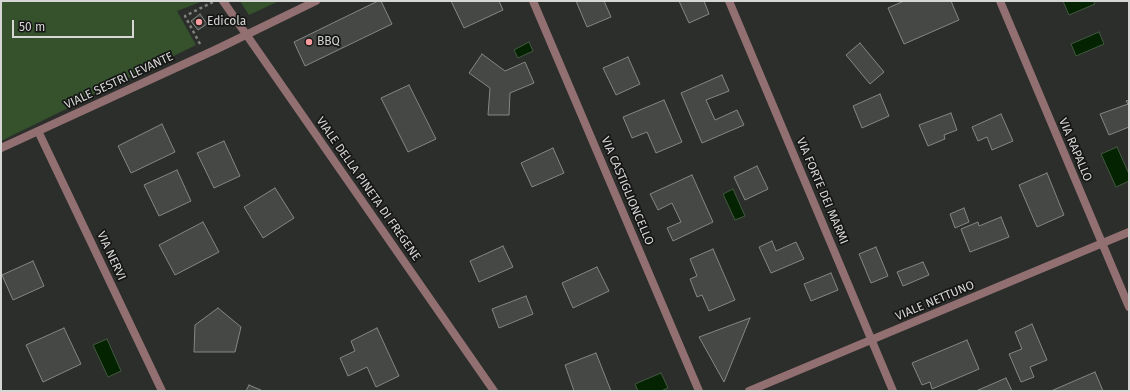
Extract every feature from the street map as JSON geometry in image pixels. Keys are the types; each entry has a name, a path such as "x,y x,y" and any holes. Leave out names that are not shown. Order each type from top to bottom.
{"street":[{"name":"VIALE DELLA PINETA DI FREGENE","path":"223,1 494,391"},
{"name":"VIALE SESTRI LEVANTE","path":"1,148 247,35 316,1"},
{"name":"VIA CASTIGLIONCELLO","path":"533,1 699,391"},
{"name":"VIA FORTE DEI MARMI","path":"729,1 893,391"},
{"name":"VIA RAPALLO","path":"1000,1 1129,307"},
{"name":"VIA NERVI","path":"38,131 162,391"},
{"name":"VIALE NETTUNO","path":"749,391 1129,232"}],"path":[{"path":"202,48 185,16 215,1"}],"shaded area":[{"path":"1,1 203,1 177,11 196,45 1,141"},
{"path":"240,1 279,1 249,15"},
{"path":"1063,1 1093,1 1095,4 1069,15"},
{"path":"1099,32 1104,44 1076,56 1071,44"},
{"path":"529,42 533,51 518,58 514,50"},
{"path":"1117,147 1129,174 1129,181 1116,187 1101,154"},
{"path":"733,189 745,216 735,220 723,194"},
{"path":"107,339 121,371 108,377 93,345"},
{"path":"661,373 668,388 661,391 638,391 635,384"}],"building":[{"path":"378,1 381,1 392,24 305,66 294,42"},
{"path":"451,1 499,1 503,10 464,28"},
{"path":"576,1 604,1 611,17 587,27"},
{"path":"679,1 704,1 709,14 689,23"},
{"path":"904,1 951,1 959,20 904,44 888,8"},
{"name":"Edicola","path":"200,14 207,24 198,30 191,21"},
{"path":"860,43 884,72 870,84 846,55"},
{"path":"482,54 505,71 525,62 534,83 510,93 509,115 488,115 490,88 469,73"},
{"path":"628,57 640,84 616,95 603,68"},
{"path":"722,75 729,91 706,100 715,120 737,110 744,125 702,143 681,93"},
{"path":"409,85 436,139 408,152 381,98"},
{"path":"880,94 889,116 862,128 853,106"},
{"path":"664,100 682,142 656,153 647,132 632,138 623,117"},
{"path":"1129,100 1129,127 1109,135 1100,114 1128,104 1126,101"},
{"path":"951,113 957,130 944,135 945,139 928,146 919,125"},
{"path":"1001,114 1013,141 992,150 987,137 978,141 972,127"},
{"path":"162,124 175,152 131,173 118,146"},
{"path":"224,141 240,176 214,188 197,153"},
{"path":"553,148 564,173 532,187 521,163"},
{"path":"757,166 768,189 745,200 734,177"},
{"path":"177,170 191,201 159,216 144,185"},
{"path":"1047,173 1064,215 1037,227 1019,185"},
{"path":"692,175 713,222 673,241 667,228 681,222 672,203 658,210 650,194"},
{"path":"275,188 294,218 263,238 244,207"},
{"path":"964,208 969,222 955,228 950,214"},
{"path":"1001,217 1009,237 970,252 961,229 978,222 979,226"},
{"path":"203,222 219,252 175,275 159,245"},
{"path":"772,241 776,251 796,242 804,259 771,273 759,247"},
{"path":"503,246 513,267 479,282 470,261"},
{"path":"876,247 888,276 871,283 859,254"},
{"path":"713,249 735,300 709,311 702,295 697,297 690,279 697,276 690,259"},
{"path":"33,261 44,286 13,300 2,275"},
{"path":"923,262 929,275 903,286 897,272"},
{"path":"597,267 609,291 573,308 562,283"},
{"path":"831,273 838,290 811,301 804,284"},
{"path":"526,296 533,314 499,328 492,309"},
{"path":"218,308 241,327 235,352 194,352 195,325"},
{"path":"750,318 724,382 699,337"},
{"path":"1032,324 1047,360 1030,367 1034,377 1021,382 1009,354 1022,349 1015,332"},
{"path":"64,328 81,364 43,382 26,345"},
{"path":"377,328 399,376 376,387 367,367 348,376 340,358 355,351 351,341"},
{"path":"967,340 979,369 932,389 930,382 922,385 912,363"},
{"path":"596,353 611,391 574,391 565,365"},
{"path":"1095,372 1103,391 1051,391"},
{"path":"1006,378 1012,391 976,391"},
{"path":"249,385 263,391 246,391"}],"place":[{"name":"Edicola","path":"199,22"},
{"name":"BBQ","path":"309,42"}]}
